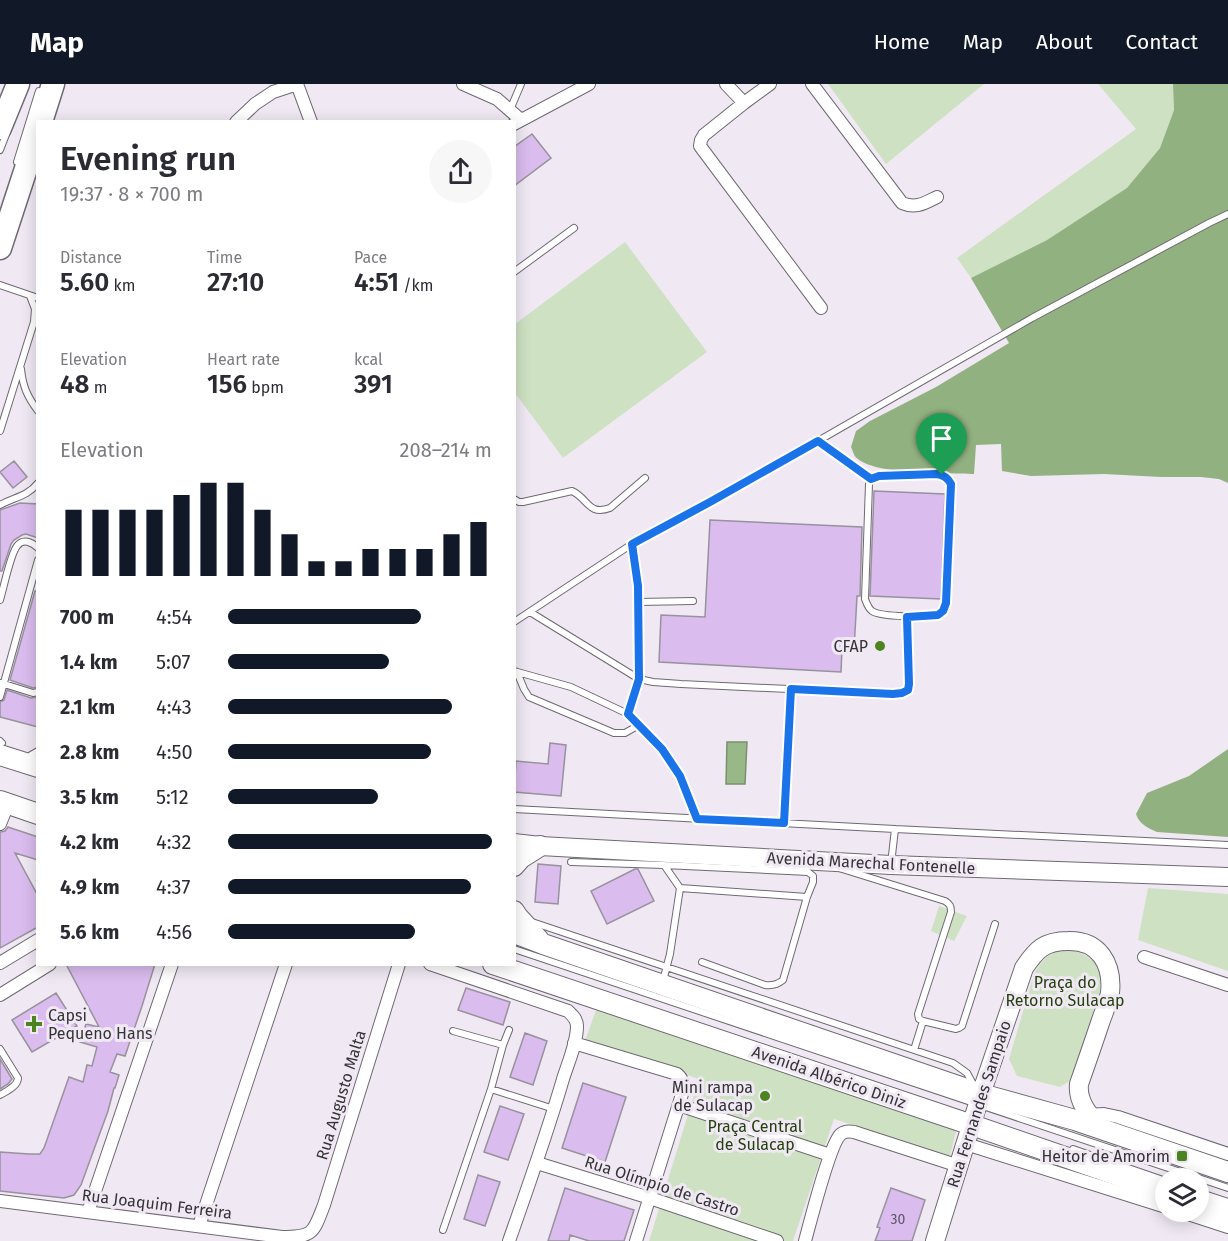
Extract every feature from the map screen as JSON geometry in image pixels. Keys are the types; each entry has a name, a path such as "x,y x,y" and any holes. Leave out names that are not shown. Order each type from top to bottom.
{"highway":[{"path":"8,123 18,84"},
{"path":"42,120 53,84"},
{"path":"0,248 36,138"}],"main road":[{"path":"0,745 34,760"},
{"path":"4,802 36,813"},
{"name":"Avenida Marechal Fontenelle","path":"516,843 891,865 1228,877"},
{"path":"516,864 540,846"},
{"name":"Avenida Albérico Diniz","path":"516,921 543,944 664,976 1155,1187"},
{"name":"Rua Fernandes Sampaio","path":"935,1241 976,1109 1024,968 1035,953 1044,946 1060,941 1078,941 1094,947 1104,958 1110,972 1110,994 1079,1084 1078,1094 1089,1121"},
{"name":"Avenida Albérico Diniz","path":"500,966 976,1109 1089,1121 1228,1172"},
{"path":"1209,1208 1228,1214"}],"street":[{"path":"238,120 255,104 273,92 297,84 310,120"},
{"path":"463,84 497,99 510,110 518,122 589,84"},
{"path":"726,84 744,103"},
{"path":"770,84 704,135 700,146 821,308"},
{"path":"812,84 902,203 917,206 937,197"},
{"path":"0,824 4,802"},
{"path":"0,963 36,941"},
{"path":"1144,957 1228,985"},
{"path":"0,995 47,966"},
{"path":"87,1212 171,966"},
{"path":"199,1226 285,966"},
{"name":"Rua Augusto Malta","path":"309,1234 315,1227 324,1205 398,966"},
{"path":"436,966 568,1011 577,1024 574,1043 554,1110 509,1241"},
{"path":"574,1043 676,1074 683,1083 679,1105 636,1241"},
{"path":"679,1105 831,1155"},
{"name":"Avenida Albérico Diniz","path":"1089,1121 1104,1114 1228,1154"},
{"path":"804,1241 831,1155 842,1133 854,1132 959,1166"},
{"path":"966,1144 1155,1204"},
{"name":"Rua Olímpio de Castro","path":"537,1163 777,1241"},
{"name":"Rua Joaquim Ferreira","path":"0,1201 282,1237 299,1237 309,1234"},
{"path":"1209,1221 1228,1227"}],"lane":[{"path":"0,150 8,123 25,84"},
{"path":"13,173 41,84"},
{"path":"510,110 521,84"},
{"path":"516,621 632,544 818,441 1032,318 1228,214"},
{"path":"516,271 574,228"},
{"path":"0,285 36,298"},
{"path":"0,431 34,322 35,309 30,296"},
{"path":"34,322 36,318"},
{"path":"21,365 26,394 36,408"},
{"path":"818,441 871,479"},
{"path":"937,474 948,479 951,484 946,603 943,611 938,615 907,617 882,614 873,612 868,606 865,599 871,479 879,476 937,474"},
{"path":"516,500 523,502 573,491 589,506 596,510 603,510 610,508 645,478"},
{"path":"0,506 25,495 36,485"},
{"path":"0,600 12,556 19,543 29,542 36,545"},
{"path":"628,714 639,679 638,586 632,544"},
{"path":"0,697 2,683 36,567"},
{"path":"638,602 693,601"},
{"path":"530,612 639,679 681,684 893,694 908,690 907,617"},
{"path":"516,671 571,687 628,714 662,749 680,776 697,819"},
{"path":"516,671 529,696 540,701 614,733 625,733 639,725"},
{"path":"2,683 36,692"},
{"path":"784,823 791,689"},
{"path":"516,808 1228,845"},
{"path":"891,865 895,829"},
{"path":"571,862 808,872 813,876 783,980 778,984 765,985 702,962"},
{"path":"831,862 843,871 949,903 951,912 918,1014 919,1019 923,1021 956,1029 962,1026 995,924"},
{"path":"664,865 680,888 670,954 664,976"},
{"path":"680,888 807,897"},
{"path":"516,921 664,976 953,1063 966,1073 976,1109"},
{"path":"516,950 976,1109 1228,1188"},
{"path":"914,1050 923,1021"},
{"path":"443,1230 509,1029"},
{"path":"453,1031 503,1045"},
{"path":"0,1049 18,1078 16,1084 0,1095"},
{"path":"491,1089 554,1110"},
{"path":"1064,1147 1155,1177"},
{"path":"1209,1196 1228,1202"}],"green space":[{"path":"828,84 984,84 886,164"},
{"path":"1098,84 1173,84 1174,110 1160,148 1127,189 1047,240 971,278 957,258 1136,129"},
{"path":"625,242 707,352 563,458 516,394 516,323"},
{"path":"1148,888 1228,894 1228,971 1138,940"},
{"path":"939,906 967,916 954,941 931,931"},
{"name":"Praça do Retorno Sulacap","path":"1064,949 1082,954 1094,961 1099,973 1100,992 1073,1079 1060,1087 1017,1076 1009,1059 1034,974 1046,958"},
{"name":"Praça Central de Sulacap","path":"596,1010 957,1127 950,1156 834,1119 793,1241 649,1241 699,1079 585,1041"}],"shaded area":[{"path":"1173,84 1228,84 1228,483 1219,479 1201,477 1104,474 1031,476 1002,471 1001,444 976,445 974,474 896,471 867,464 857,458 851,447 856,431 1009,343 971,278 1047,240 1127,188 1160,148 1174,110"},
{"path":"727,742 747,742 745,784 726,784"},
{"path":"1228,749 1228,837 1157,832 1139,820 1136,814 1147,793 1189,776"}],"building":[{"path":"532,134 551,158 516,184 516,146"},
{"path":"14,461 27,477 13,488 0,472"},
{"path":"874,491 945,494 941,599 870,596"},
{"path":"20,503 36,504 36,537 26,534 14,540 2,571 0,571 0,510"},
{"path":"710,520 862,527 860,596 857,596 854,650 842,649 841,672 659,662 661,615 705,617"},
{"path":"35,591 36,591 36,687 10,680"},
{"path":"7,690 31,698 36,697 36,726 0,717 0,702 4,700"},
{"path":"550,743 566,745 561,796 516,792 516,761 548,764"},
{"path":"8,827 36,836 36,859 15,853 36,892 36,928 0,948 0,832 5,831"},
{"path":"538,864 561,866 558,904 535,902"},
{"path":"638,869 654,901 607,924 591,891"},
{"path":"67,966 154,966 125,1056 117,1054 110,1072 119,1075 81,1185 74,1195 64,1198 0,1191 0,1152 40,1154 69,1077 83,1082 87,1065 92,1066 97,1047 80,1042 86,1024 99,1027"},
{"path":"466,988 510,1002 503,1025 458,1010"},
{"path":"56,993 77,1026 32,1052 12,1020"},
{"path":"525,1033 547,1041 533,1085 510,1077"},
{"path":"0,1059 12,1079 0,1089"},
{"path":"583,1083 626,1097 605,1162 562,1148"},
{"path":"500,1106 524,1114 508,1160 484,1152"},
{"path":"478,1175 500,1182 485,1226 464,1219"},
{"path":"565,1188 634,1210 624,1241 589,1241 570,1235 569,1241 548,1241"},
{"path":"891,1188 925,1200 912,1241 875,1241 880,1228 877,1227"}],"place":[{"name":"CFAP","path":"880,646"},
{"name":"Capsi Pequeno Hans","path":"34,1024"},
{"name":"Mini rampa de Sulacap","path":"765,1096"},
{"name":"Heitor de Amorim","path":"1182,1156"}],"route":[{"path":"818,441 871,479 879,476 942,475 951,484 946,603 943,611 938,615 907,617 908,690 893,694 791,689 784,823 697,819 680,776 662,749 628,714 639,679 638,586 632,544 818,441"}]}
